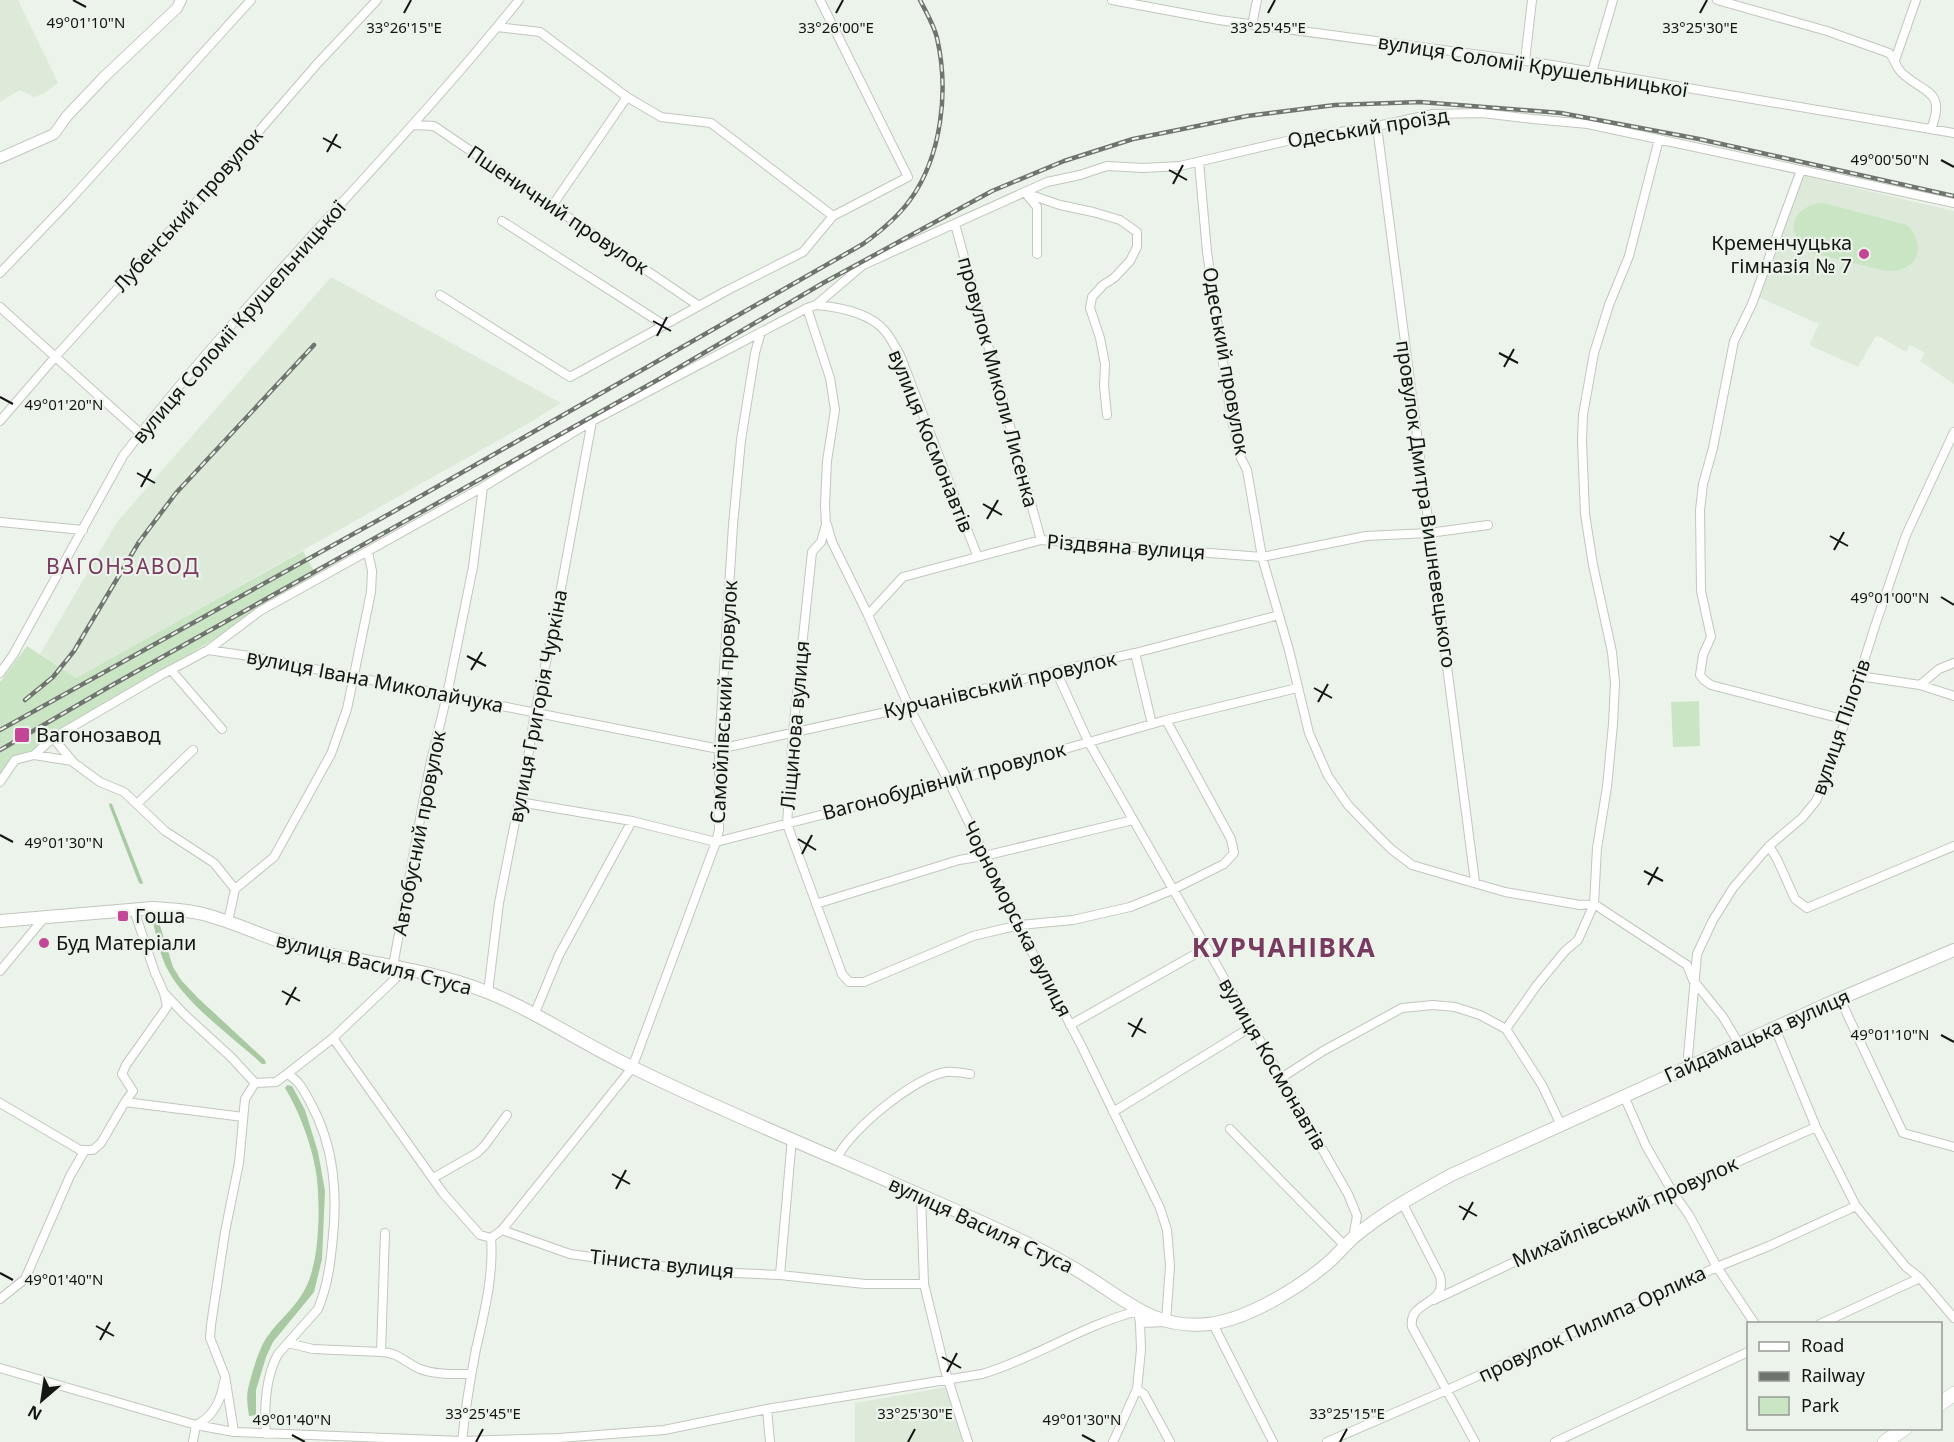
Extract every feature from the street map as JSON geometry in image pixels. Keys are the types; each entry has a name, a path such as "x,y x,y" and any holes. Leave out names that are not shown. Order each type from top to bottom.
{"highway":[{"path":"1942,1403 1954,1394"},
{"path":"1885,1442 1902,1430"}],"main road":[{"name":"вулиця Василя Стуса","path":"0,921 137,909 176,909 200,913 273,940 306,949 398,967 488,993 632,1068 1052,1255 1086,1275 1139,1317 1166,1322"},
{"name":"Гайдамацька вулиця","path":"1166,1322 1191,1325 1213,1323 1244,1314 1294,1290 1331,1261 1349,1242 1402,1202 1451,1175 1739,1044 1954,950"}],"street":[{"path":"0,158 54,134 67,116 177,8 181,0"},
{"path":"0,273 70,200 251,0"},
{"name":"Лубенський провулок","path":"0,421 220,176 317,64 377,0"},
{"name":"вулиця Соломії Крушельницької","path":"0,673 14,655 123,456 140,433 248,306 414,125 519,0"},
{"path":"440,295 570,377 803,252 833,216 908,177 820,0"},
{"name":"вулиця Соломії Крушельницької","path":"1112,0 1252,25 1525,61 1954,133"},
{"path":"1165,10 1170,0"},
{"path":"1252,25 1257,0"},
{"path":"1525,61 1532,0"},
{"path":"1592,72 1613,0"},
{"path":"1717,0 1827,31 1889,53 1895,60 1898,70 1909,80 1932,94 1937,106 1937,116 1931,129"},
{"path":"1895,60 1916,0"},
{"path":"497,27 540,32 627,97 661,117 711,123 833,216"},
{"path":"552,206 627,97"},
{"name":"Одеський проїзд","path":"0,782 15,760 34,754 53,738 208,650 260,611 483,487 592,421 811,306 863,265 1047,182 1107,166 1143,168 1180,166 1291,140 1433,114 1482,113 1588,124 1954,203"},
{"name":"Пшеничний провулок","path":"414,125 434,126 699,306"},
{"name":"провулок Дмитра Вишневецького","path":"1377,126 1475,882"},
{"path":"1506,1029 1537,985 1565,951 1578,940 1594,904 1597,848 1607,788 1615,683 1612,652 1593,565 1585,514 1583,415 1594,353 1609,305 1629,256 1659,139"},
{"name":"Одеський провулок","path":"1199,162 1207,252 1223,366 1240,456 1247,470 1262,557"},
{"path":"1801,170 1752,304 1734,341 1713,448 1703,484 1700,510 1701,591 1711,637 1703,655 1700,675 1711,685 1846,720"},
{"path":"1025,193 1037,207 1037,254"},
{"path":"1025,193 1120,220 1137,232 1137,248 1130,261 1092,297 1090,308 1100,338 1105,364 1104,386 1107,415"},
{"path":"502,221 664,325"},
{"name":"провулок Миколи Лисенка","path":"955,225 1041,540"},
{"name":"Ліщинова вулиця","path":"811,306 830,378 834,421 825,484 826,525 821,542 812,552 787,824 842,974 849,982 864,982 973,936 1020,925 1073,920 1130,907 1172,890 1224,864 1234,853 1231,839 1167,720"},
{"name":"вулиця Космонавтів","path":"811,306 834,306 850,311 867,317 885,330 900,355 977,555"},
{"path":"0,307 140,433"},
{"name":"Самойлівський провулок","path":"501,1230 632,1068 716,842 719,830 719,749 733,525 741,440 755,353 761,332"},
{"name":"вулиця Григорія Чуркіна","path":"488,993 499,903 592,421"},
{"name":"вулиця Пілотів","path":"1687,1068 1697,954 1713,920 1733,888 1769,846 1802,818 1816,801 1829,772 1906,535 1954,432"},
{"name":"Автобусний провулок","path":"398,967 430,765 447,695 472,567 483,487"},
{"path":"0,522 83,530"},
{"name":"Чорноморська вулиця","path":"826,525 909,707 949,782 1160,1208 1167,1230 1170,1266 1166,1322"},
{"name":"Різдвяна вулиця","path":"868,615 903,577 977,555 1041,540 1262,557 1366,536 1429,533 1488,525"},
{"path":"228,922 235,889 274,857 331,754 347,709 371,592 372,572 368,552"},
{"path":"1262,557 1309,734 1328,776 1348,805 1391,849 1412,865 1442,875 1475,882 1505,892 1580,905 1594,904 1687,965 1693,980 1723,1017 1739,1044"},
{"name":"Курчанівський провулок","path":"719,749 909,707 1134,653 1279,615"},
{"name":"вулиця Івана Миколайчука","path":"208,650 719,749"},
{"path":"1134,653 1152,724"},
{"path":"1920,685 1939,669 1954,663"},
{"path":"171,670 222,729"},
{"name":"вулиця Космонавтів","path":"1056,671 1088,741 1348,1194 1357,1216 1349,1242"},
{"path":"1859,676 1920,685 1954,696"},
{"name":"Вагонобудівний провулок","path":"519,802 632,821 716,842 949,782 1167,720 1297,688"},
{"path":"53,738 72,761 100,782 124,792 165,831 214,863 235,889"},
{"path":"137,804 193,750"},
{"path":"34,754 72,761"},
{"path":"816,904 960,860 1133,820"},
{"path":"534,1015 559,955 632,821"},
{"path":"1769,846 1795,899 1807,908 1954,846"},
{"path":"0,1103 80,1150 93,1150 101,1143 133,1091 122,1074 126,1065 167,1007 136,916 137,909"},
{"path":"0,971 44,918"},
{"path":"1070,1025 1206,948"},
{"path":"255,1083 276,1082 333,1038 395,979 398,967"},
{"path":"164,993 255,1083"},
{"path":"1840,999 1903,1133 1954,1147"},
{"path":"1281,1078 1323,1051 1402,1008 1433,1005 1455,1007 1480,1015 1506,1029 1542,1085 1561,1125"},
{"path":"1113,1112 1251,1027"},
{"path":"1775,1028 1816,1126 1856,1206 1906,1267 1920,1278 1954,1318"},
{"path":"333,1038 442,1193 480,1235 491,1238"},
{"path":"837,1158 842,1146 880,1110 910,1088 947,1071 970,1074"},
{"path":"266,1434 266,1403 270,1375 278,1354 318,1308 325,1292 336,1215 332,1161 321,1125 304,1092 294,1078 287,1074"},
{"path":"234,1432 225,1376 210,1338 225,1232 239,1163 245,1099 255,1083"},
{"path":"1624,1096 1646,1146 1689,1215 1717,1266 1754,1322"},
{"path":"125,1102 243,1117"},
{"path":"433,1178 477,1153 507,1115"},
{"name":"Михайлівський провулок","path":"1434,1300 1546,1247 1816,1126"},
{"path":"1230,1130 1349,1242"},
{"path":"780,1275 792,1138"},
{"path":"0,1299 25,1279 70,1176 85,1150"},
{"path":"921,1196 924,1284 948,1380 968,1442"},
{"path":"1402,1202 1442,1284 1434,1300 1414,1313 1411,1320 1412,1327 1475,1442"},
{"name":"провулок Пилипа Орлика","path":"1327,1442 1447,1390 1717,1266 1769,1246 1856,1206"},
{"path":"491,1238 501,1230"},
{"name":"Тіниста вулиця","path":"501,1230 570,1254 713,1272 780,1275 865,1284 924,1284"},
{"path":"381,1352 385,1233"},
{"path":"462,1442 471,1374 485,1308 492,1250 491,1238"},
{"path":"1822,1322 1920,1278"},
{"path":"0,1368 196,1425 234,1432 462,1442 567,1440 664,1430 767,1409 948,1380 1006,1367 1112,1317 1139,1317 1141,1350 1137,1389 1113,1442"},
{"path":"1213,1323 1273,1442"},
{"path":"288,1343 314,1349 389,1352 418,1368 433,1372 471,1374"},
{"path":"1555,1442 1747,1353"},
{"path":"193,1442 196,1425 211,1416 223,1389 225,1376"},
{"path":"1137,1389 1144,1394 1170,1442"},
{"path":"767,1409 771,1442"}],"shaded area":[{"path":"0,0 18,0 58,83 43,94 34,97 20,90 0,102"},
{"name":"Кременчуцька гімназія № 7","path":"1804,176 1954,211 1954,384 1920,361 1925,353 1910,345 1906,352 1878,336 1875,337 1858,367 1811,346 1810,343 1819,324 1758,297"},
{"path":"331,277 561,403 76,678 40,654 117,522"},
{"path":"110,803 112,804 142,884 139,883"},
{"path":"151,914 157,916 173,967 181,980 265,1060 266,1064 262,1064 212,1021 177,985 158,944"},
{"path":"287,1085 292,1086 305,1110 318,1152 325,1191 322,1259 314,1292 273,1342 266,1357 256,1390 256,1415 249,1416 247,1392 261,1348 271,1331 296,1304 304,1291 313,1266 318,1236 317,1179 313,1156 306,1132 285,1088"},
{"path":"947,1387 963,1442 855,1442 855,1403"}],"green space":[{"path":"1823,203 1907,225 1914,233 1917,242 1916,257 1905,268 1886,271 1812,253 1797,239 1794,223 1797,215 1803,209"},
{"path":"303,551 317,577 38,746 31,753 13,758 0,779 0,682 27,646 76,678"},
{"path":"1699,701 1700,746 1673,747 1671,702"}],"railway":[{"path":"0,730 391,513 863,244 876,234 900,213 921,183 936,143 940,122 941,58 936,33 920,0"},
{"path":"0,750 661,378 823,283 992,191 1064,161 1133,139 1247,116 1335,105 1420,102 1561,113 1699,139 1954,196"},
{"path":"25,700 53,677 74,651 139,542 176,493 314,345"}],"place":[{"name":"Кременчуцька гімназія № 7","path":"1864,254"},
{"name":"Вагонозавод","path":"22,735"},
{"name":"Гоша","path":"123,916"},
{"name":"Буд Матерiали","path":"44,943"}],"district":[{"name":"ВАГОНЗАВОД","path":"123,567"},
{"name":"КУРЧАНІВКА","path":"1284,948"}]}
